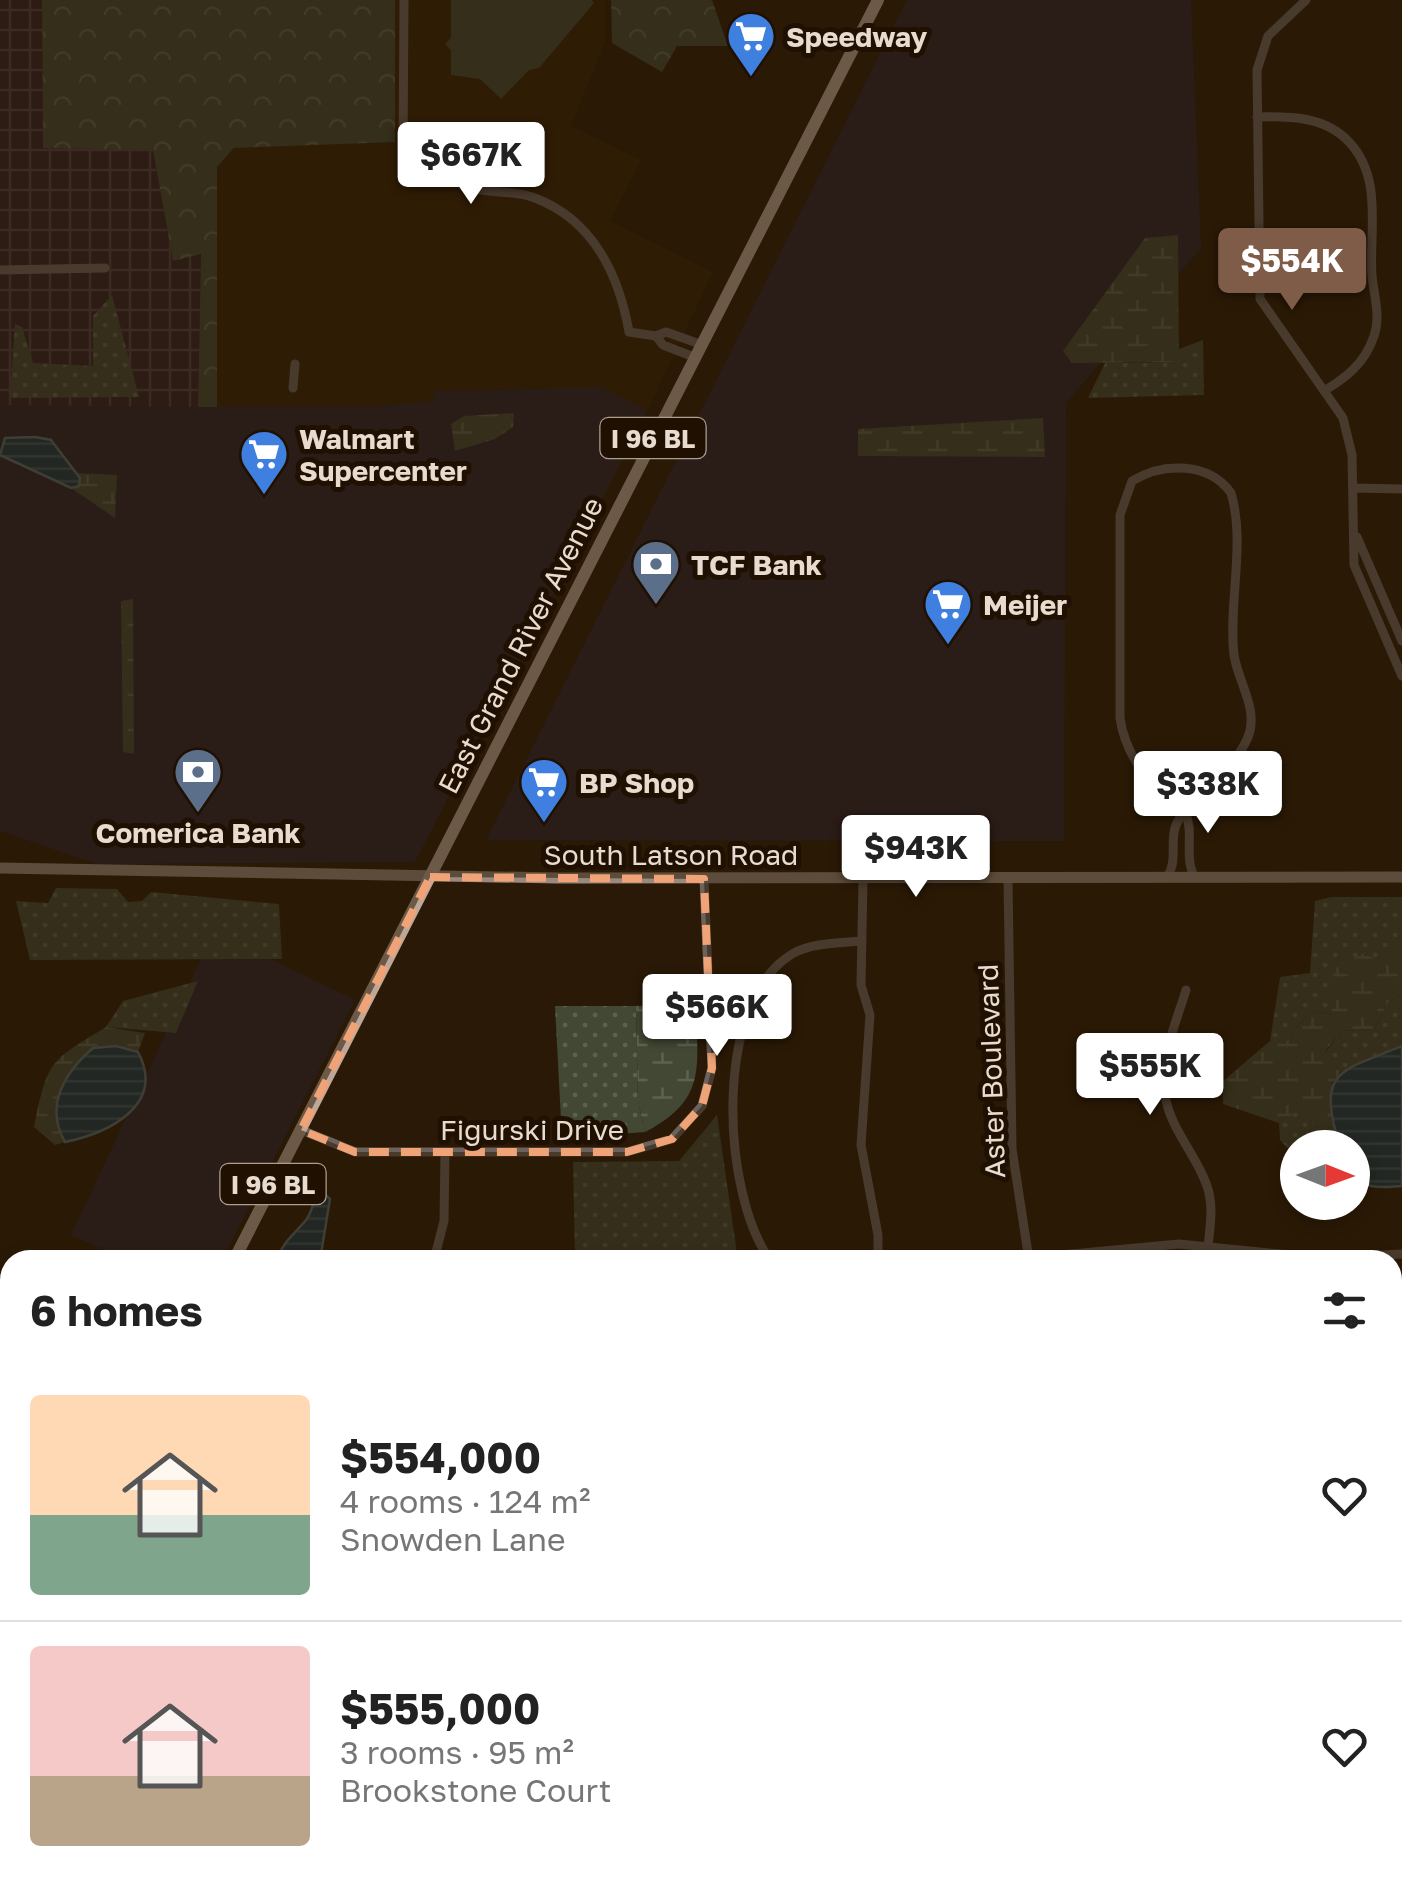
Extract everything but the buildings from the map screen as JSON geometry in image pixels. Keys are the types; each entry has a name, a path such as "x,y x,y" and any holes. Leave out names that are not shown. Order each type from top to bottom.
{"main road":[{"name":"East Grand River Avenue","path":"239,1250 878,0"},
{"name":"South Latson Road","path":"0,868 704,879 1402,877"}],"street":[{"path":"404,0 403,155 441,167 461,183 480,190 536,198 572,219 604,256 622,294 628,332 656,336 663,345 697,351"},
{"path":"1306,0 1268,36 1257,70 1260,299 1324,391 1349,435 1356,537 1354,564 1402,676"},
{"path":"1257,117 1291,116 1334,130 1350,142 1368,178 1376,333 1364,358 1346,378 1324,391"},
{"path":"0,270 105,268"},
{"path":"293,388 294,364"},
{"path":"1166,878 1173,866 1178,820 1186,812 1236,758 1252,723 1235,660 1231,492 1206,470 1159,470 1132,481 1120,515 1120,718 1124,742 1132,758 1186,812 1190,822 1189,862 1196,878"},
{"path":"1354,488 1402,489"},
{"path":"1356,537 1402,642"},
{"path":"1380,626 1392,620"},
{"name":"Figurski Drive","path":"301,1130 355,1152 626,1152 662,1144 691,1124 702,1106 712,1068 704,879"},
{"name":"Aster Boulevard","path":"1008,879 1012,1149 1028,1250"},
{"path":"863,880 861,985 870,1015 861,1145 878,1250"},
{"path":"763,1250 737,1162 737,1047 745,1014 775,968 794,953 860,941"},
{"path":"1186,990 1165,1060 1164,1092 1170,1116 1207,1186 1211,1212 1208,1247"},
{"path":"437,1250 444,1221 445,1152"},
{"path":"1119,1250 1169,1245 1239,1250"}],"highlighted area":[{"path":"430,877 704,879 712,1068 702,1106 672,1139 627,1152 355,1152 301,1130"}],"shaded area":[{"path":"0,0 42,0 43,147 153,149 173,261 201,254 198,407 0,405"},
{"path":"395,0 606,0 606,40 571,126 641,160 610,221 713,272 648,410 601,387 433,391 435,401 362,407 217,407 217,167 234,148 394,142"},
{"path":"907,0 1191,0 1201,248 1066,403 1064,841 486,840"},
{"path":"601,387 648,410 415,862 97,864 0,831 0,405 362,407 434,401 432,391"},
{"path":"269,958 355,1000 227,1250 105,1250 71,1235 201,959"}],"green space":[{"path":"42,0 395,0 395,142 234,148 217,167 217,407 198,407 201,254 173,261 153,150 43,148"},
{"path":"451,0 594,3 539,68 529,70 501,99 480,79 451,75 451,50 445,44 451,38"},
{"path":"611,0 712,0 728,46 677,46 662,72 612,43"},
{"path":"1178,235 1179,362 1072,363 1063,351 1145,238"},
{"path":"112,295 139,397 10,398 15,324 22,327 33,363 93,366 93,316"},
{"path":"1203,340 1204,395 1088,398 1105,363 1178,362 1179,349"},
{"path":"514,413 513,427 495,439 455,451 451,424 464,416"},
{"path":"1043,418 1045,457 858,456 858,429"},
{"path":"78,473 117,475 115,518 71,488 79,485"},
{"path":"133,599 134,754 123,752 121,601"},
{"path":"56,888 117,889 128,902 142,901 151,892 279,904 282,959 30,960 16,901 48,903"},
{"path":"1331,897 1402,897 1402,938 1332,1015 1310,1010 1287,1041 1270,1041 1280,977 1310,973 1315,901"},
{"path":"1402,938 1402,993 1387,1004 1375,1029 1341,1031 1325,1052 1341,1072 1332,1083 1334,1128 1314,1126 1303,1108 1279,1123 1223,1104 1223,1081 1270,1041 1287,1041 1310,1010 1332,1015 1334,969 1364,953 1378,961"},
{"path":"198,981 176,1033 106,1027 123,1001"},
{"path":"1402,993 1402,1046 1341,1072 1325,1053 1341,1031 1375,1029 1387,1004"},
{"path":"696,1004 697,1063 689,1094 665,1120 645,1132 638,1101 636,1006"},
{"path":"555,1006 636,1006 638,1101 645,1132 562,1138"},
{"path":"106,1027 145,1033 138,1052 116,1046 59,1131 65,1142 55,1145 34,1127 48,1076 61,1057"},
{"path":"1303,1107 1314,1126 1335,1130 1280,1130 1280,1140 1279,1123"},
{"path":"717,1115 737,1250 575,1250 573,1162 679,1161"}],"water":[{"path":"5,438 51,440 80,478 79,486 71,488 0,455"},
{"path":"116,1046 138,1052 145,1071 145,1087 139,1101 115,1124 65,1142 59,1129 57,1103 66,1079 93,1048"},
{"path":"1402,1046 1402,1186 1370,1185 1370,1130 1335,1130 1332,1088 1338,1077 1362,1062"},
{"path":"321,1191 330,1199 322,1250 282,1250 308,1217"}],"place":[{"name":"Speedway","path":"751,78"},
{"name":"Walmart Supercenter","path":"264,496"},
{"name":"TCF Bank","path":"656,606"},
{"name":"Meijer","path":"948,646"},
{"name":"Comerica Bank","path":"198,814"},
{"name":"BP Shop","path":"544,824"}]}
